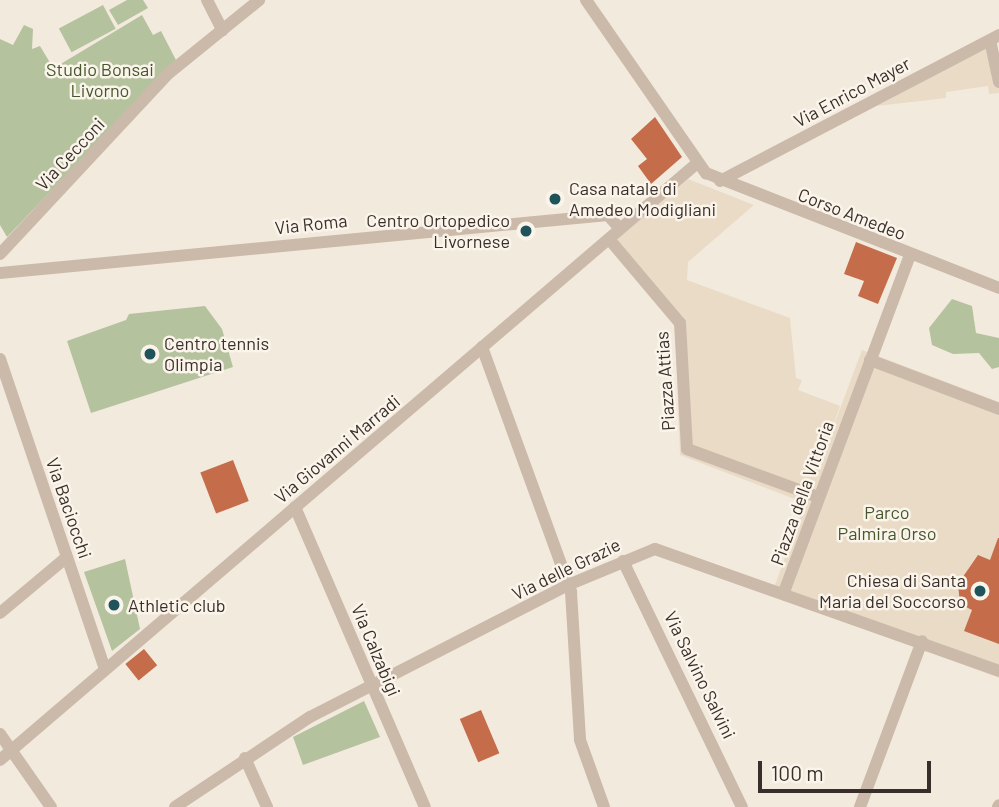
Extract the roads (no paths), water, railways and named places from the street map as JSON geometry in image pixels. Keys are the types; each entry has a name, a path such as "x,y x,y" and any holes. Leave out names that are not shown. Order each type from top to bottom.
{"street":[{"path":"207,0 222,30"},
{"name":"Via Cecconi","path":"19,271 2,252 169,73 259,0"},
{"path":"586,0 696,164"},
{"path":"994,37 999,82"},
{"name":"Via Enrico Mayer","path":"720,181 994,37"},
{"name":"Corso Amedeo","path":"696,164 720,181 999,288"},
{"name":"Via Giovanni Marradi","path":"0,760 696,164"},
{"name":"Via Roma","path":"0,273 608,215 620,229"},
{"name":"Piazza Attias","path":"609,239 680,323 687,449 818,497"},
{"name":"Piazza della Vittoria","path":"910,255 784,592 999,671"},
{"path":"482,346 568,585 580,740 604,807"},
{"name":"Via Baciocchi","path":"0,359 105,669"},
{"path":"870,360 999,409"},
{"name":"Via Calzabigi","path":"295,507 425,807"},
{"name":"Via delle Grazie","path":"175,807 245,758 372,686 568,585 655,549 671,550 784,592"},
{"path":"0,613 67,557"},
{"name":"Via Salvino Salvini","path":"623,561 743,807"},
{"path":"860,807 922,641"},
{"path":"0,734 51,807"},
{"path":"245,758 267,807"}],"place":[{"name":"Casa natale di Amedeo Modigliani","path":"555,199"},
{"name":"Centro Ortopedico Livornese","path":"526,231"},
{"name":"Centro tennis Olimpia","path":"150,354"},
{"name":"Chiesa di Santa Maria del Soccorso","path":"980,591"},
{"name":"Athletic club","path":"114,605"}],"park label":[{"name":"Studio Bonsai Livorno","path":"100,80"},
{"name":"Parco Palmira Orso","path":"887,523"}]}
